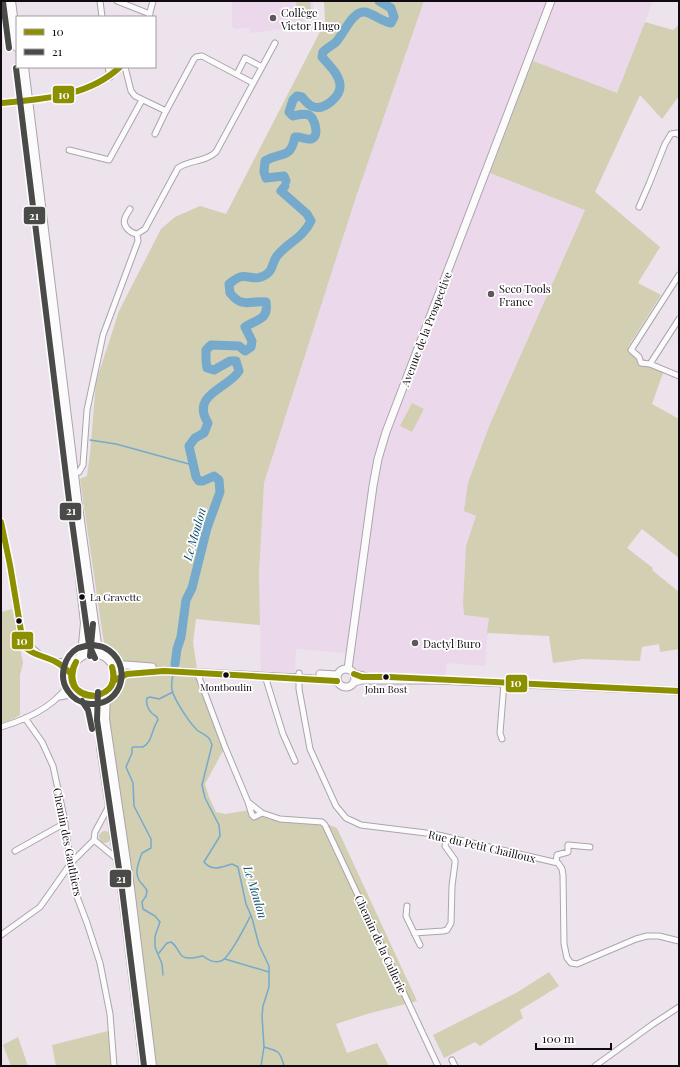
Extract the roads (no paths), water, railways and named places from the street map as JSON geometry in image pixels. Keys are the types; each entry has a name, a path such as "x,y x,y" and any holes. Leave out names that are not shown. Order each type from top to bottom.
{"main road":[{"path":"11,1 16,39"},
{"path":"15,1 17,16"},
{"name":"Avenue de la Prospective","path":"348,669 373,486 378,459 386,432 551,1"},
{"path":"20,68 26,101 71,475 85,623 79,658"},
{"path":"24,68 26,101"},
{"path":"71,475 97,644 102,655"},
{"path":"114,681 114,670 112,664 102,655 92,653 79,658 73,664 71,677 77,690 94,696 106,692 114,681 127,674 164,669"},
{"path":"112,664 164,669 337,678"},
{"path":"337,678 343,669 348,669 354,678"},
{"path":"181,670 265,676 299,675"},
{"path":"354,678 389,677 412,680 679,691"},
{"path":"337,678 339,684 344,687 350,686 354,678"},
{"path":"106,692 105,719 130,888 152,1066"},
{"path":"85,694 96,707 100,724 144,1066"}],"street":[{"path":"100,1 102,16"},
{"path":"116,1 149,15 153,1"},
{"path":"137,234 145,229 178,168 184,164 211,156 216,152 275,44"},
{"path":"155,134 196,57 202,56 253,83"},
{"path":"237,74 246,58 262,67"},
{"path":"108,68 110,77"},
{"path":"1,103 72,94 89,88 110,77 119,68"},
{"path":"126,68 133,94 136,97 166,111"},
{"path":"69,150 109,160 142,100"},
{"path":"639,207 665,144 671,134 678,134"},
{"path":"130,209 124,218 124,223 130,231 137,234"},
{"path":"71,475 81,470 83,465 87,410 103,335 138,241 137,234"},
{"path":"679,275 631,350 639,357 641,363 650,364 679,376"},
{"path":"650,364 679,319"},
{"path":"1,522 10,565 21,631 21,640 26,651 30,649 57,662 71,677 60,697"},
{"path":"21,631 30,646 39,654"},
{"path":"57,662 79,658"},
{"path":"197,672 252,815 254,818 262,813 248,802"},
{"name":"Rue du Petit Chailloux","path":"299,675 298,689 310,749 336,806 352,822 361,825 434,834 556,862"},
{"path":"265,676 284,734 295,761"},
{"path":"502,739 500,733 504,683"},
{"path":"1,727 25,718 60,697 85,694"},
{"name":"Chemin des Gauthiers","path":"25,718 42,742 53,766 65,823 76,894 100,963 110,1014 114,1066"},
{"path":"1,935 40,907 71,863 94,840 95,832 110,805"},
{"name":"Chemin de la Cullerie","path":"262,813 280,819 322,822 331,837 438,1066"},
{"path":"15,850 65,823"},
{"path":"414,933 443,931 447,930 451,924 452,886 455,860 445,846 447,837"},
{"path":"94,840 118,859"},
{"path":"590,847 568,846 568,852 557,855 556,862 562,869 564,944 571,963 577,964 636,939 647,936 659,936 679,941"},
{"path":"407,906 406,916 420,945"},
{"path":"595,1066 649,1026 679,1007"},
{"path":"452,1060 455,1066"}],"waterway":[{"name":"Le Moulon","path":"286,181 284,176 266,178 264,172 265,161 288,152 291,149 295,137 311,139 314,138 316,132 315,124 309,115 303,114 293,116 289,112 293,100 297,96 302,97 311,106 318,107 327,104 335,98 340,89 338,77 322,57 323,52 338,40 348,24 360,12 368,13 391,23 394,17 391,8 379,1"},
{"name":"Le Moulon","path":"175,664 177,649 181,637 186,600 192,588 207,528 220,492 219,480 214,476 203,481 199,481 196,477 189,446 195,438 204,433 208,423 204,413 204,405 207,399 234,377 239,371 236,361 230,361 214,370 207,368 206,350 211,345 239,346 245,351 251,347 252,341 245,327 264,316 266,312 266,302 246,303 239,301 230,293 229,284 240,277 259,278 269,273 275,259 281,251 299,236 311,221 307,214 281,191 285,186"},
{"path":"90,440 116,444 189,464 192,463"},
{"name":"Le Moulon","path":"174,668 175,664"},
{"name":"Le Moulon","path":"173,674 172,690 179,705 186,717 197,730 208,738 212,745 202,785 205,798 219,825 220,836 204,862 210,867 214,868 232,864 238,867 246,904 252,918 259,945 269,966 269,987 263,1006 262,1016 264,1047 261,1066"},
{"path":"163,975 162,964 155,947 155,936 160,922 155,916 143,909 142,902 147,891 139,880 137,874 142,853 151,848 151,839 134,806 133,783 126,767 132,753 132,748 143,747 146,745 158,720 149,709 147,698 150,697 159,699 173,692"},
{"path":"159,953 167,943 171,942 184,957 190,958 203,956 212,961 221,961 225,959 233,948 251,915"},
{"path":"225,959 269,972"},
{"path":"264,1047 278,1052 284,1066"}],"place":[{"name":"Collège Victor Hugo","path":"273,18"},
{"name":"Seco Tools France","path":"491,294"},
{"name":"La Gravette","path":"82,597"},
{"name":"Dactyl Buro","path":"415,643"},
{"name":"Montboulin","path":"226,675"},
{"name":"John Bost","path":"386,677"}]}
